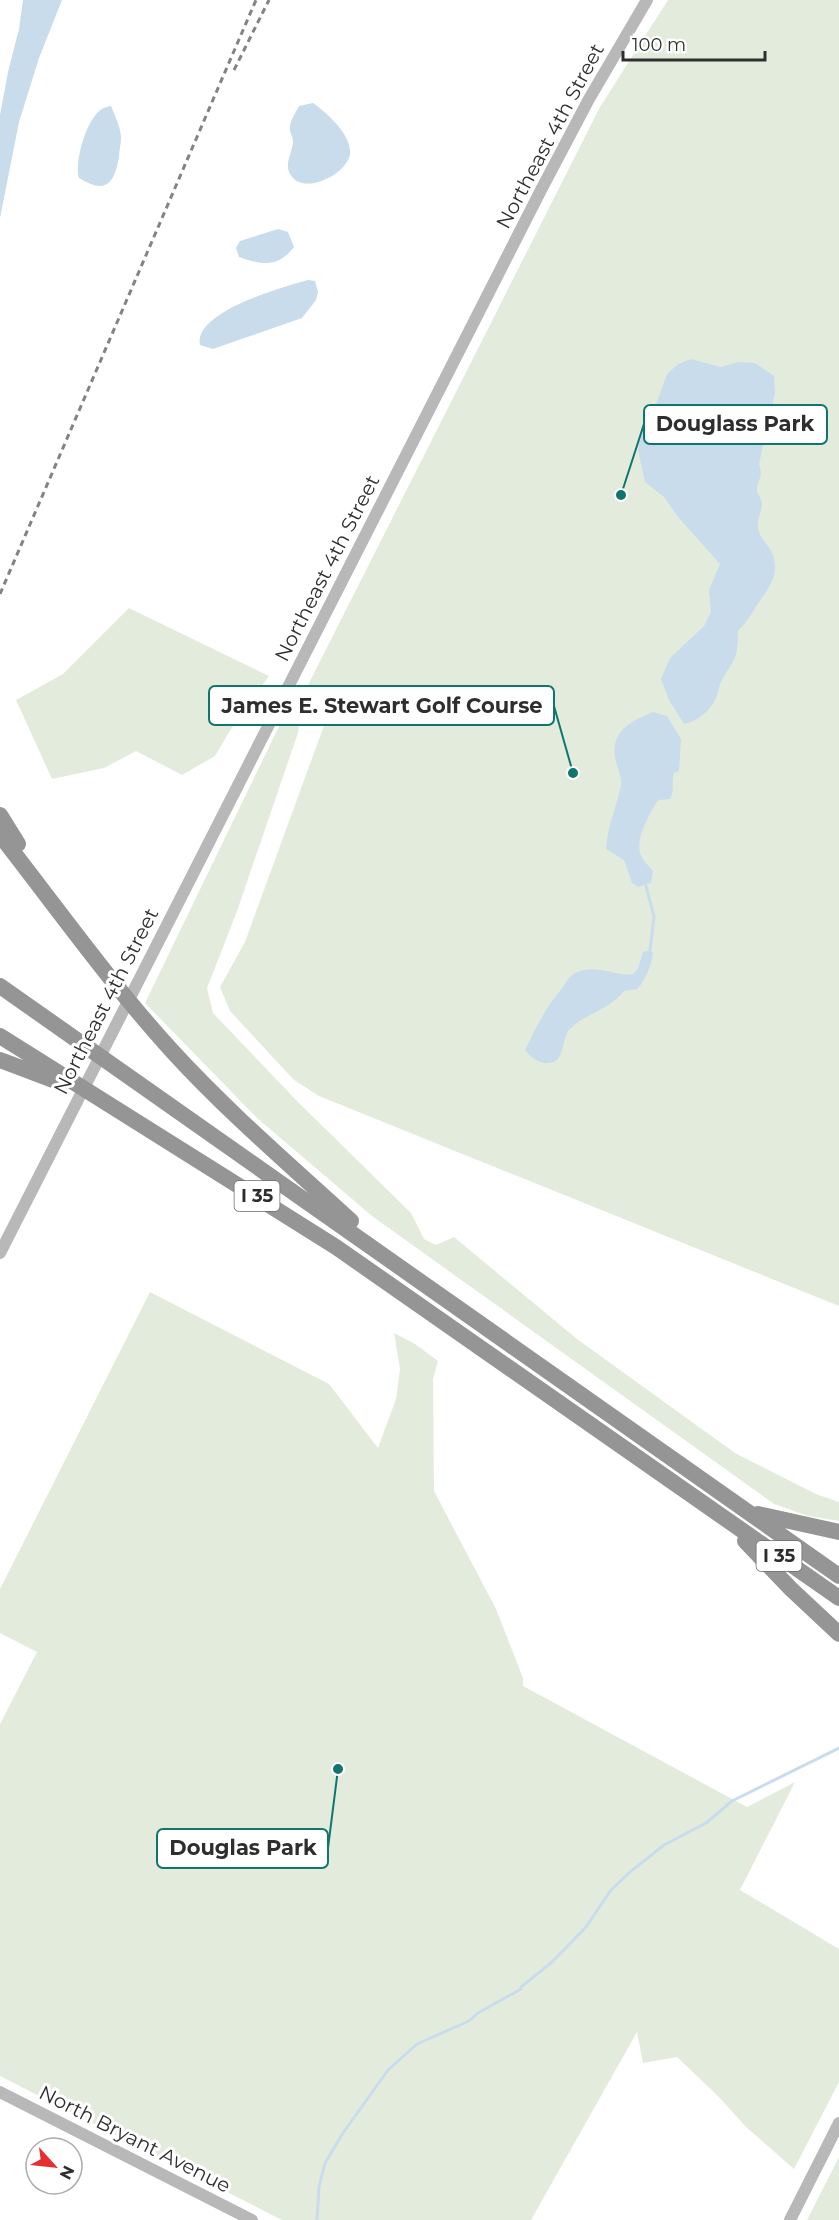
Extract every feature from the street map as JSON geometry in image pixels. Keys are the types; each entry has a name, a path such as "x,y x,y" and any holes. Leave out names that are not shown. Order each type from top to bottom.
{"highway":[{"path":"0,815 63,916"},
{"path":"0,836 115,985 174,1053 226,1106 401,1266"},
{"name":"I 35","path":"0,986 839,1576"},
{"name":"I 35","path":"0,1036 336,1247 839,1598"},
{"path":"0,1060 97,1096"},
{"path":"749,1513 839,1532"},
{"path":"720,1514 791,1589 839,1634"}],"street":[{"name":"Northeast 4th Street","path":"0,1253 557,160 589,99 647,0"},
{"name":"North Bryant Avenue","path":"0,2092 252,2220"},
{"path":"790,2220 839,2123"}],"green space":[{"path":"668,0 839,0 839,1306 319,1096 294,1080 230,1011 220,987 245,942 334,698 308,685 600,107"},
{"path":"129,608 269,676 231,729 215,756 182,775 136,751 104,768 52,779 16,700 63,674"},
{"path":"300,683 301,707 298,733 236,914 207,988 213,1013 298,1102 411,1213 424,1239 436,1245 454,1237 577,1339 735,1453 816,1494 839,1502 839,1521 808,1516 774,1504 372,1216 257,1118 145,1003"},
{"path":"150,1292 329,1384 378,1448 396,1399 400,1369 394,1333 415,1344 438,1361 433,1379 434,1491 496,1609 523,1678 523,1686 747,1807 795,1782 740,1890 839,1949 839,2082 794,2169 746,2127 719,2097 677,2057 643,2063 637,2032 531,2220 282,2220 0,2076 0,1724 37,1652 0,1633 0,1589"},
{"path":"839,2157 839,2220 807,2220"}],"water":[{"path":"23,0 62,0 39,58 19,122 0,218 0,115"},
{"path":"313,103 343,132 350,147 350,154 347,162 332,176 323,181 303,183 295,180 288,168 293,141 290,125 299,106"},
{"path":"111,106 118,122 121,140 117,167 111,180 102,186 79,178 78,162 83,140 91,121 102,109"},
{"path":"278,229 288,232 294,247 282,259 262,263 239,257 236,248 240,241"},
{"path":"308,280 315,281 318,292 316,300 302,318 213,349 200,345 202,333 210,322 225,312 261,295"},
{"path":"691,359 721,367 738,362 755,363 774,376 775,393 759,464 761,476 757,491 762,504 758,527 773,555 775,569 769,588 738,631 735,658 721,682 716,698 699,718 684,724 669,700 661,679 670,658 704,626 711,612 709,590 720,564 678,517 664,497 645,482 638,450 643,421 655,407 667,374 678,364"},
{"path":"653,712 667,716 681,739 679,771 674,773 670,799 659,800 656,803 642,831 640,853 653,871 651,883 638,887 632,883 624,860 606,849 608,832 621,785 615,743 628,725"},
{"path":"650,950 653,953 651,963 637,989 624,991 612,1002 570,1029 557,1060 550,1063 541,1062 525,1050 546,1010 571,976 587,969 623,974 634,973 639,966 643,952"}],"waterway":[{"path":"646,886 654,917 650,950"},
{"path":"317,2220 319,2187 325,2163 343,2133 388,2070 417,2044 469,2021 478,2013 521,1989 552,1962 586,1927 611,1890 664,1845 706,1823 732,1801 839,1748"}],"railway":[{"path":"0,594 256,0"},
{"path":"234,70 269,0"}],"place":[{"name":"Douglass Park","path":"621,495"},
{"name":"James E. Stewart Golf Course","path":"573,773"},
{"name":"Douglas Park","path":"338,1769"}]}
